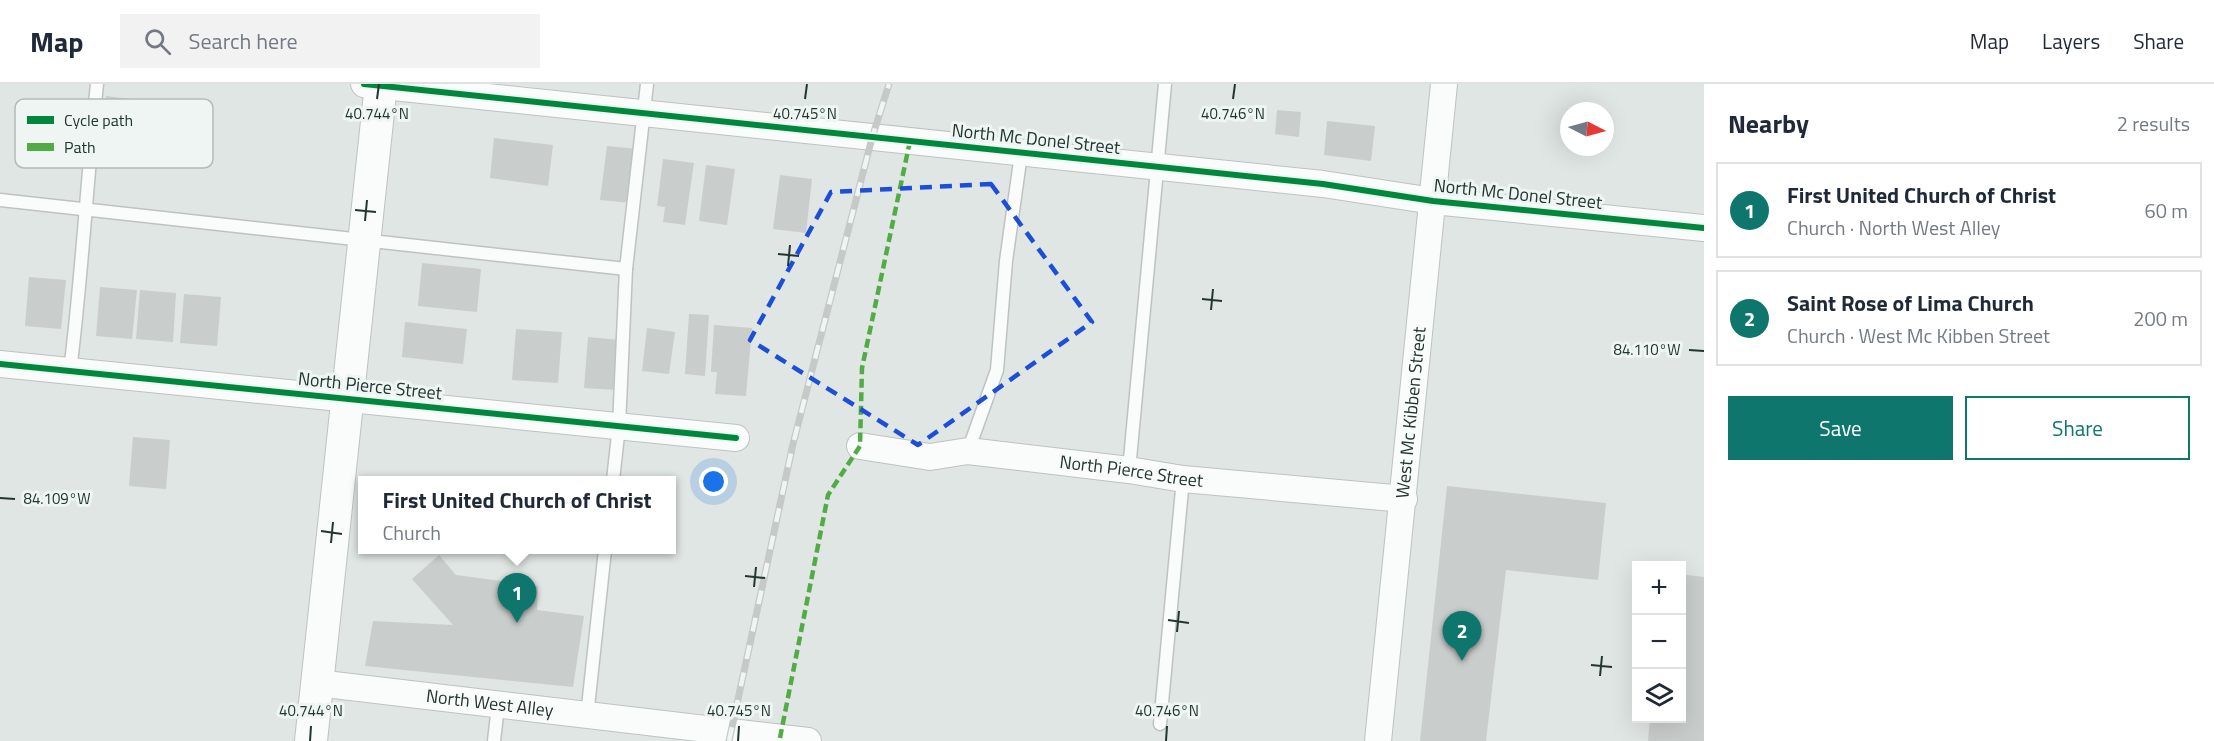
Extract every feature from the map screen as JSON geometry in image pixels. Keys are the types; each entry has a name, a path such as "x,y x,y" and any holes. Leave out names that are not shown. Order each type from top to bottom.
{"street":[{"name":"North Mc Donel Street","path":"375,84 1323,184 1433,201 1704,228"},
{"path":"311,741 364,239 375,84"},
{"name":"West Mc Kibben Street","path":"1378,741 1444,84"},
{"name":"North Pierce Street","path":"0,364 736,438"},
{"name":"North Pierce Street","path":"860,446 930,458 968,451 1129,470 1183,479 1404,499"},
{"name":"North West Alley","path":"317,683 587,717 661,733 808,741"}],"lane":[{"path":"96,99 97,84"},
{"path":"613,476 627,269 647,84"},
{"path":"1129,470 1165,84"},
{"path":"968,451 997,370 1006,261 1022,154"},
{"path":"70,371 82,274 90,168"},
{"path":"0,200 627,269"},
{"path":"1160,724 1183,479"},
{"path":"587,717 604,554"},
{"path":"494,741 498,706"}],"highlighted area":[{"path":"991,184 1092,322 918,445 750,340 831,192"}],"building":[{"path":"106,96 130,99 106,99"},
{"path":"1277,110 1301,112 1299,137 1275,134"},
{"path":"1327,121 1375,126 1371,161 1324,155"},
{"path":"494,138 553,145 548,186 490,178"},
{"path":"607,146 638,149 632,203 600,200"},
{"path":"663,159 694,163 685,225 663,222 665,207 657,206"},
{"path":"706,165 735,169 727,225 699,221"},
{"path":"780,175 812,179 806,233 773,229"},
{"path":"422,263 481,269 477,312 418,306"},
{"path":"29,277 66,280 61,329 25,326"},
{"path":"100,287 137,290 132,339 96,336"},
{"path":"140,290 176,293 173,342 136,339"},
{"path":"184,294 221,297 217,346 180,343"},
{"path":"689,314 709,315 705,376 685,374"},
{"path":"405,322 467,329 463,364 402,357"},
{"path":"714,325 752,328 746,396 715,394 717,372 711,372"},
{"path":"647,328 675,332 669,374 642,371"},
{"path":"516,329 562,332 558,383 512,380"},
{"path":"588,337 620,340 616,390 584,388"},
{"path":"133,437 170,440 166,489 129,486"},
{"path":"1447,486 1606,503 1598,580 1506,570 1486,741 1420,741"},
{"path":"439,555 456,575 538,586 537,610 584,616 573,687 365,666 373,621 453,625 412,579"},
{"path":"1686,575 1704,577 1704,741 1648,741 1650,723 1686,723"}],"railway":[{"path":"729,741 793,444 872,138 889,84"}],"marked path":[{"path":"780,738 828,495 860,446 862,368 910,141"}],"cycle path":[{"path":"364,84 1323,184 1433,201 1704,228"},
{"path":"0,364 736,438"}],"place":[{"name":"First United Church of Christ","path":"517,623"},
{"name":"Saint Rose of Lima Church","path":"1462,661"}]}
